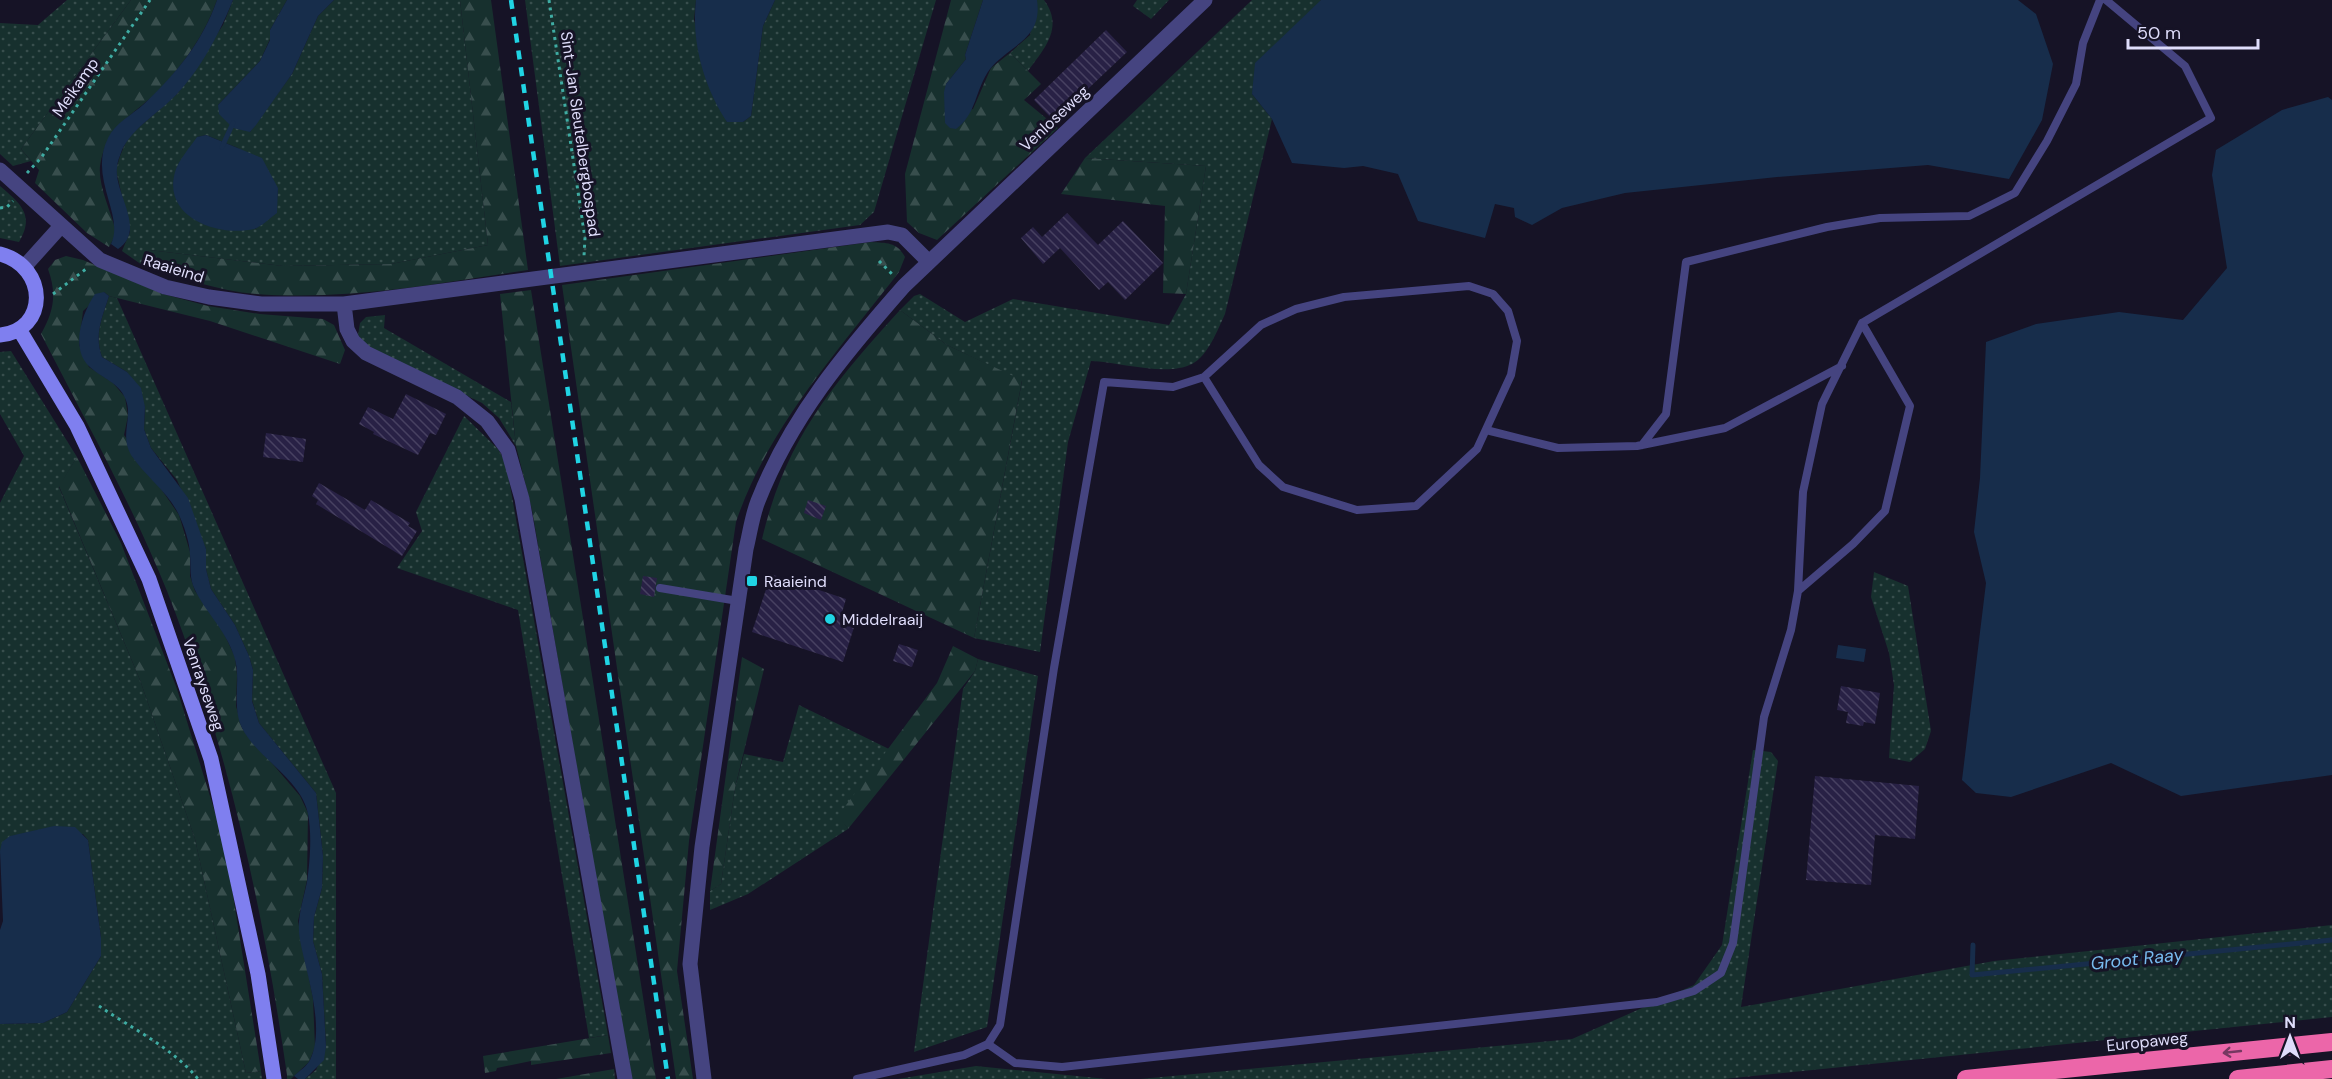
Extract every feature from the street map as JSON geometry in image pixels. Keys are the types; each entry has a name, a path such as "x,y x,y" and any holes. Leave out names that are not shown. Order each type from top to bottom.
{"highway":[{"name":"Europaweg","path":"1966,1079 2332,1042"},
{"path":"2238,1079 2332,1069"}],"main road":[{"path":"0,254 13,258 25,266 36,287 37,299 28,321 19,329 0,335"},
{"name":"Venrayseweg","path":"19,329 77,426 117,506 149,579 204,737 211,759 258,974 274,1079"}],"street":[{"name":"Venloseweg","path":"928,262 1205,0"},
{"path":"0,170 61,226 25,266"},
{"name":"Raaieind","path":"61,226 100,260 165,287 209,297 261,304 344,304 888,232 902,235 928,262"},
{"path":"704,1079 690,964 702,847 738,601 757,503 784,442 805,407 868,327 928,262"},
{"path":"344,304 347,329 353,341 366,353 457,397 487,421 508,450 522,499 625,1079"}],"lane":[{"path":"1642,445 1666,414 1686,262 1827,227 1880,218 1969,216 2015,193 2047,141 2076,84 2083,43 2100,0"},
{"path":"988,1044 1015,1063 1062,1067 1657,1002 1694,991 1720,973 1733,943 1764,717 1791,630 1797,591 1803,492 1822,404 1862,323 2211,118 2185,66 2106,0"},
{"path":"857,1079 964,1055 988,1044 1000,1025 1054,668 1104,382 1173,387 1204,377 1261,325 1296,309 1344,297 1469,286 1493,294 1508,311 1517,340 1511,375 1477,449 1416,506 1357,510 1283,487 1259,465 1204,377"},
{"path":"1797,591 1853,544 1885,511 1911,406 1862,323"},
{"path":"1486,430 1558,448 1642,445 1725,428 1842,366"},
{"path":"660,588 738,601"}],"path":[{"name":"Meikamp","path":"16,185 41,158 150,0"},
{"name":"Sint-Jan Sleutelbergbospad","path":"549,0 585,238 582,272"},
{"path":"51,295 68,280 100,260"},
{"path":"99,1006 158,1046 198,1079"}],"green space":[{"path":"67,0 131,0 21,149 31,161 13,166 0,154 0,23 38,25"},
{"path":"131,0 217,0 207,24 186,58 161,88 115,130 103,152 100,166 101,181 116,234 109,247 87,233 35,183 39,170 21,149"},
{"path":"233,0 287,0 270,30 270,39 260,61 218,105 250,132 292,74 318,16 334,0 460,0 488,245 391,264 283,266 149,250 145,267 122,251 130,232 116,170 128,137 178,93 223,25","holes":["206,135 238,148 278,188 276,213 255,229 197,137"]},
{"path":"460,0 491,0 528,270 392,290 290,296 228,290 145,267 149,250 283,266 391,264 488,245"},
{"path":"525,0 696,0 694,20 727,122 743,122 751,116 763,26 775,0 936,0 874,212 860,225 560,266"},
{"path":"951,0 983,0 965,55 966,59 946,84 945,116 973,109 991,68 1010,53 1041,84 1024,100 1058,128 937,240 919,233 907,222 905,174"},
{"path":"1037,0 1044,0 1050,10 1052,28 1046,46 1028,71 1010,53 1030,35"},
{"path":"1137,0 1169,0 1151,19 1133,6"},
{"path":"1252,0 1321,0 1252,94 1272,119 1225,314 1208,349 1198,360 1181,368 1143,368 1091,361 1068,442 1040,652 974,638 1022,381 947,345 900,310 914,296 920,294 965,322 1013,299 1169,325 1186,294 1206,166 1085,158"},
{"path":"1085,158 1206,166 1186,294 1163,293 1165,206 1061,194"},
{"path":"0,186 14,199 26,217 24,233 19,242 0,238"},
{"path":"871,242 887,243 899,248 905,257 899,272 829,360 786,422 750,487 736,522 689,841 677,971 693,1079 676,1079 562,285"},
{"path":"66,256 83,260 163,294 208,306 260,314 323,319 334,325 345,350 340,364 210,321 109,296 104,292 83,311 79,345 89,367 113,383 125,397 128,416 124,435 179,515 190,552 190,576 195,591 219,623 235,657 236,706 242,728 300,796 308,813 307,880 298,921 313,999 315,1047 309,1062 291,1079 287,1079 267,951 241,829 189,650 167,591 138,525 41,334 49,318 53,302 53,286 48,269 55,260"},
{"path":"531,290 656,1079 631,1079 532,510 516,446 500,294"},
{"path":"109,296 117,298 336,793 336,1079 305,1079 316,1070 326,1046 322,974 313,941 314,917 322,888 323,856 316,793 259,723 252,700 253,670 249,656 235,625 211,589 206,569 206,549 177,480 151,448 144,429 145,407 127,372 102,357 99,334"},
{"path":"900,310 947,345 1022,380 974,638 762,539 784,471 815,414 833,388"},
{"path":"385,315 384,328 511,402 516,446 499,418 482,403 369,348 358,335 360,323 366,317"},
{"path":"11,351 77,457 59,487 140,680 195,839 246,1073 261,1071 262,1079 0,1079 0,1024 43,1023 67,1012 101,956 101,938 88,840 83,834 10,836 0,851 0,503 24,456 0,414 0,352"},
{"path":"464,416 498,449 506,463 608,1035 589,1038 518,610 397,568 422,531 416,512"},
{"path":"77,457 121,543 177,689 225,845 261,1071 246,1073 195,839 140,680 59,486"},
{"path":"1874,572 1908,586 1931,731 1925,749 1910,762 1889,758 1894,685 1889,653 1871,597"},
{"path":"953,646 978,659 975,671 848,829 838,816 937,683"},
{"path":"742,657 764,669 735,788 721,884 710,891"},
{"path":"978,659 1038,676 987,1027 914,1052 963,689 975,671"},
{"path":"799,705 889,749 839,816 848,829 748,894 710,910 710,891 721,884 735,788 744,754 783,762"},
{"path":"1753,750 1771,752 1778,761 1741,1007 1994,961 2332,925 2332,1017 1724,1079 1140,1079 1572,1039 1694,985 1722,945"},
{"path":"608,1035 611,1053 531,1065 531,1061 497,1068 496,1071 485,1073 483,1056"},
{"path":"976,1066 1107,1079 898,1079"},
{"path":"614,1069 615,1079 556,1079"}],"water":[{"path":"217,0 233,0 202,62 176,95 139,127 122,150 117,178 130,222 130,232 126,241 118,249 111,244 114,221 102,167 103,153 108,138 115,128 144,104 177,69 196,43"},
{"path":"287,0 334,0 318,16 292,74 256,125 250,132 233,128 219,114 218,105 260,61 270,40 270,30"},
{"path":"696,0 775,0 763,26 751,116 743,122 727,122 706,79 698,48"},
{"path":"983,0 1037,0 1035,24 1023,40 990,69 963,123 956,129 950,128 945,123 946,84 966,59 965,55"},
{"path":"1321,0 2018,0 2036,14 2053,64 2042,120 2009,179 1928,165 1777,177 1625,193 1562,208 1532,225 1515,217 1514,208 1495,204 1485,238 1418,221 1398,174 1363,166 1344,168 1292,163 1272,119 1252,94 1255,63"},
{"path":"2328,97 2332,100 2332,775 2181,796 2111,763 2011,797 1976,793 1962,780 1986,583 1974,532 1980,478 1986,342 2036,324 2119,312 2183,320 2227,268 2212,175 2216,150 2282,110"},
{"path":"206,135 262,158 278,188 277,213 260,226 240,231 210,227 196,221 177,201 173,188 175,172 181,159 197,137"},
{"path":"104,292 109,296 99,334 102,357 127,372 141,388 145,407 144,429 151,448 188,498 206,549 206,569 211,589 235,625 249,656 253,670 252,701 259,723 316,793 323,856 322,888 314,917 313,941 322,974 326,1046 324,1060 305,1079 298,1079 294,1076 310,1060 316,1032 313,1000 299,932 299,918 310,857 308,814 297,790 257,749 242,728 237,710 237,674 234,656 226,638 193,586 189,545 181,519 169,499 131,455 126,440 127,405 122,393 84,360 79,342 82,321 95,294"},
{"path":"1838,645 1866,649 1864,662 1836,658"},
{"path":"54,826 75,827 88,840 101,938 101,956 67,1012 43,1023 0,1024 0,930 3,921 0,851 2,842 10,836"}],"building":[{"path":"1106,30 1127,52 1054,121 1034,100"},
{"path":"1067,213 1098,245 1123,221 1163,263 1125,300 1108,282 1099,290 1060,248 1043,264 1021,238 1033,227 1042,237"},
{"path":"406,394 446,414 436,435 430,433 418,455 373,434 374,432 359,424 368,407 393,419"},
{"path":"266,433 306,439 303,462 263,457"},
{"path":"319,483 365,510 371,500 410,523 408,526 417,531 402,556 316,504 318,500 312,496"},
{"path":"808,500 826,506 821,520 804,513"},
{"name":"Middelraaij","path":"771,574 846,599 841,616 856,621 843,662 752,632"},
{"path":"643,576 657,578 654,597 640,594"},
{"path":"899,644 918,650 912,667 893,661"},
{"path":"1841,686 1880,693 1875,724 1864,722 1863,726 1846,723 1848,712 1837,710"},
{"path":"1815,776 1919,786 1915,839 1875,835 1871,885 1806,880"}],"waterway":[{"path":"222,147 233,123"},
{"name":"Groot Raay","path":"1973,945 1972,975 2332,940"}],"railway":[{"path":"511,0 668,1079"}],"place":[{"name":"Raaieind","path":"752,581"},
{"name":"Middelraaij","path":"830,619"}]}
